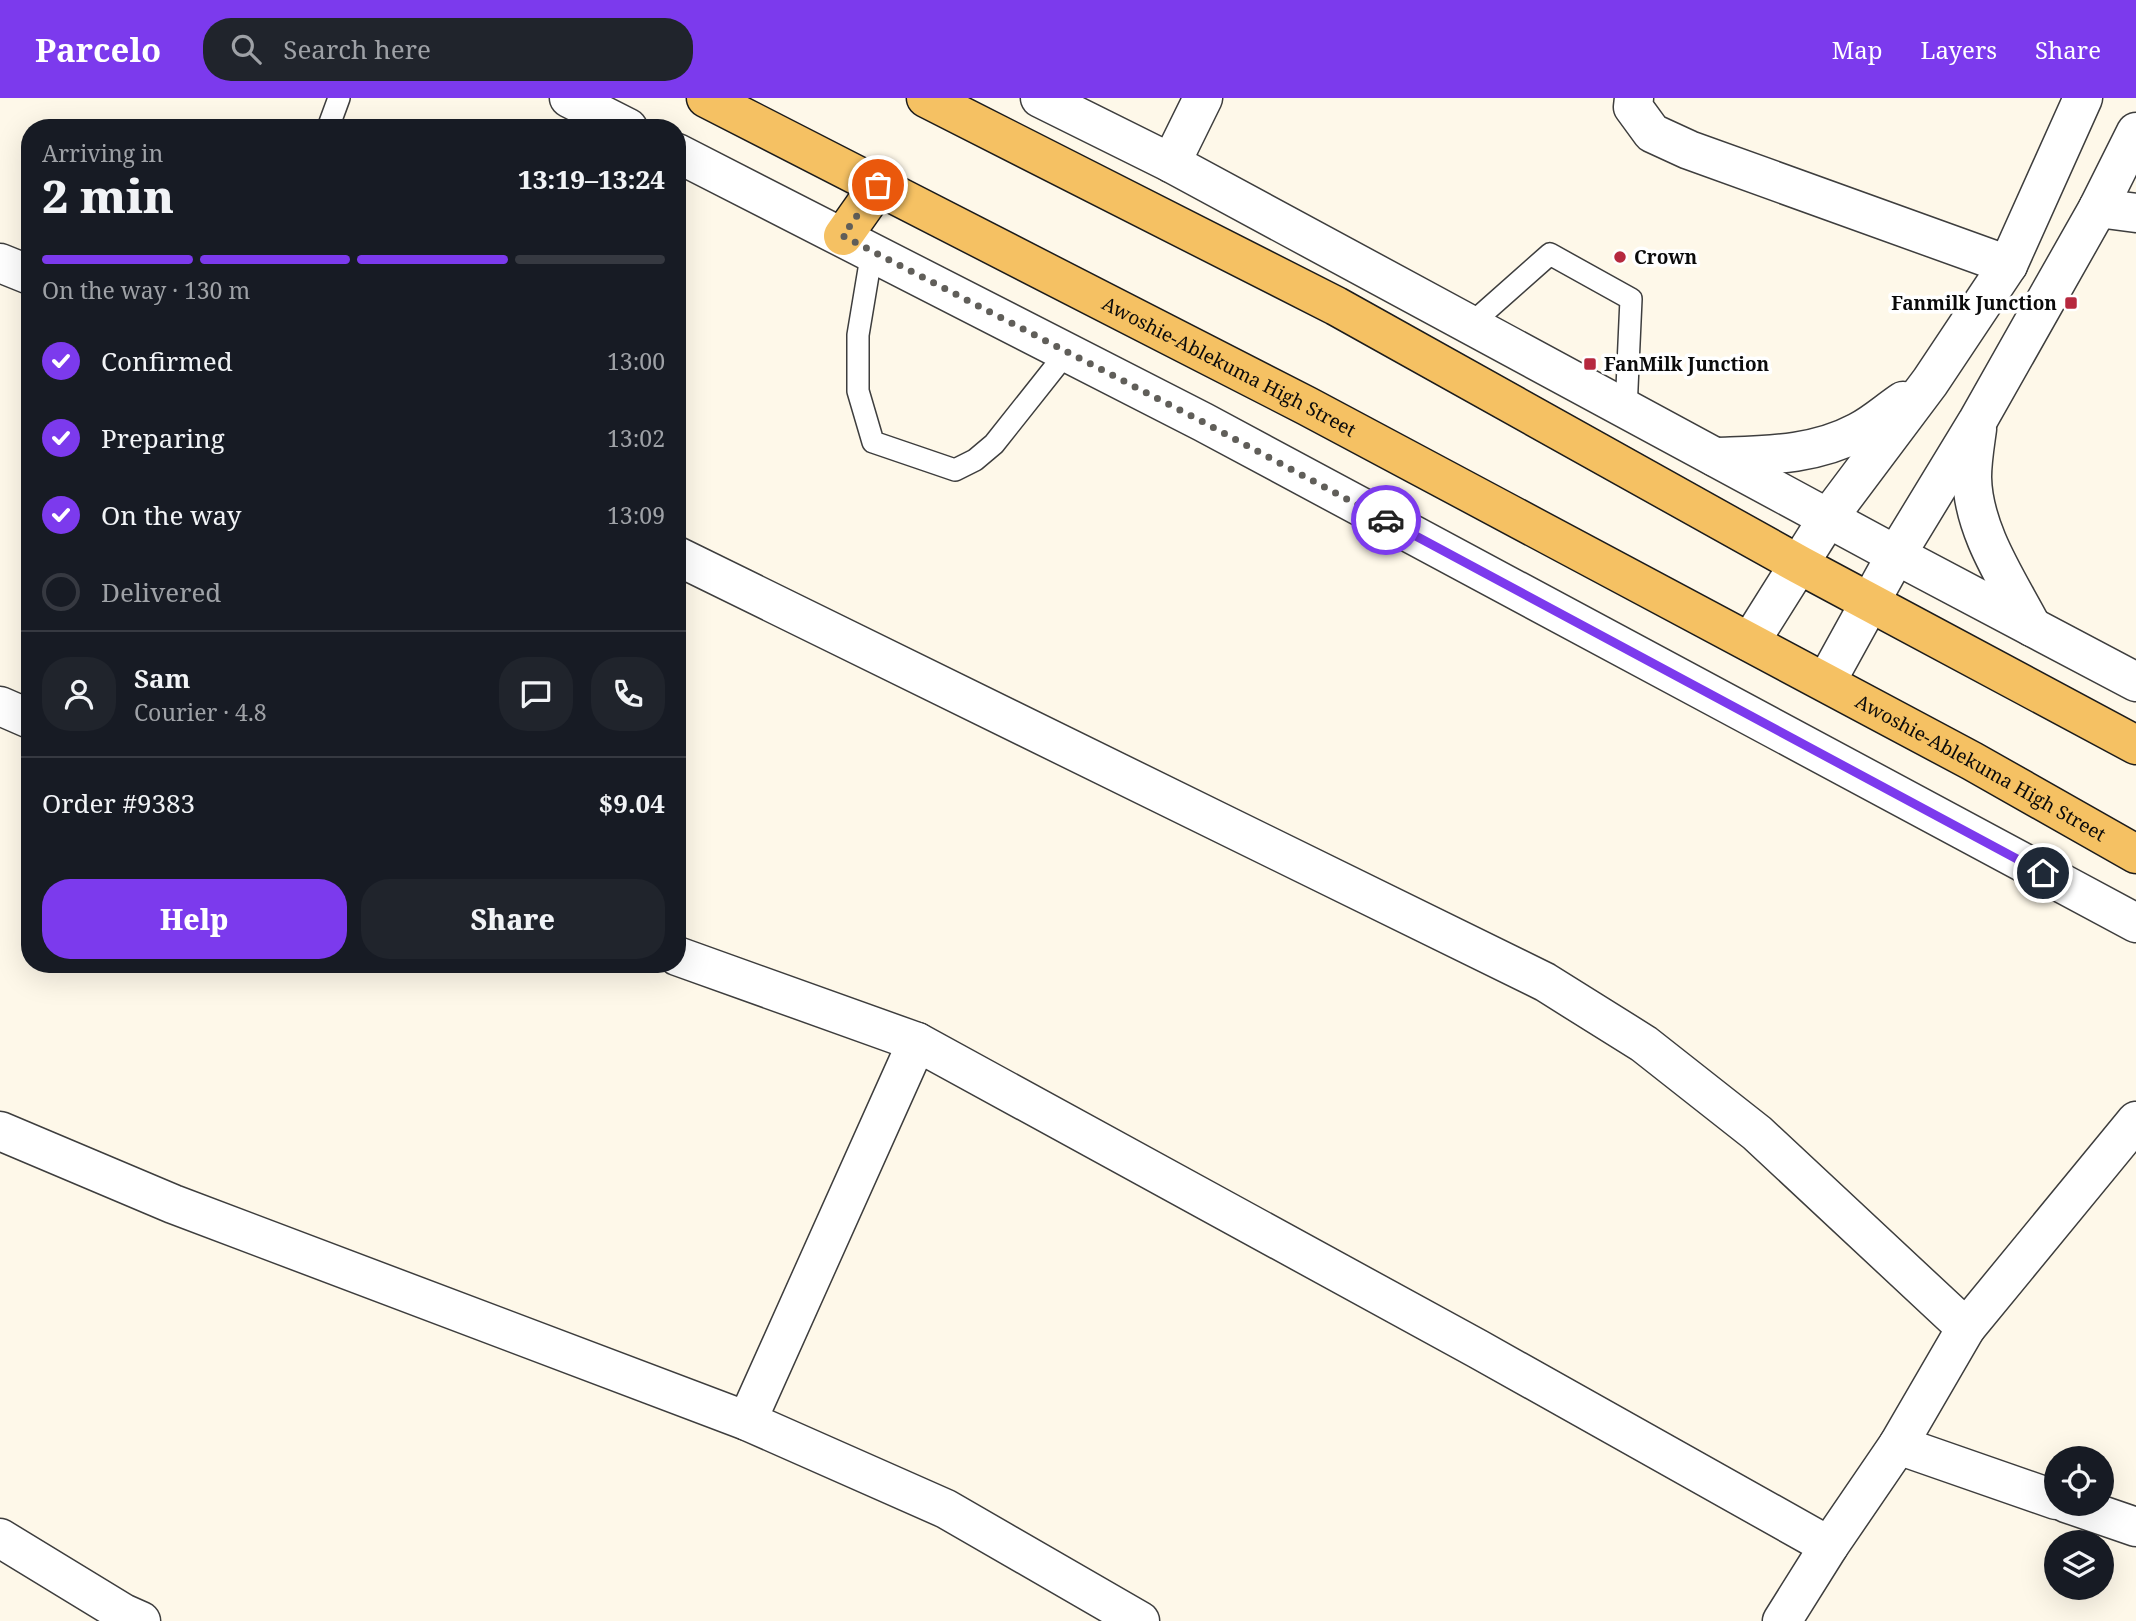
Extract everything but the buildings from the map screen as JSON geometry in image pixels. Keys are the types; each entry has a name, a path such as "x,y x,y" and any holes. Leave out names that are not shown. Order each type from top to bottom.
{"main road":[{"name":"Awoshie-Ablekuma High Street","path":"706,98 1307,406 1826,682 2136,854"},
{"path":"926,98 1336,306 1800,565 2136,745"},
{"path":"857,243 878,185"}],"street":[{"path":"569,98 610,119"},
{"path":"1040,98 1171,163 1896,555 2136,681"},
{"path":"1171,163 1203,98"},
{"path":"1634,98 1633,107 1652,133 1689,150 2008,265"},
{"path":"1750,642 1828,518 1930,382 2008,265 2083,98"},
{"path":"1826,682 1896,555 1977,422 2098,208 2136,132"},
{"path":"686,158 1215,428 2136,923"},
{"path":"2098,208 2136,214"},
{"path":"0,263 21,271"},
{"path":"1715,457 1792,453 1827,446 1860,432 1930,382"},
{"path":"1977,422 1972,478 1977,509 1987,541 2032,626"},
{"path":"686,560 1545,982 1644,1044 1757,1133 1966,1328"},
{"path":"0,706 21,715"},
{"path":"686,959 917,1042 1478,1349 1829,1546"},
{"path":"747,1421 917,1042"},
{"path":"1782,1621 1829,1546 1898,1446 1966,1328 2136,1121"},
{"path":"0,1131 186,1209 747,1421 946,1509 1140,1621"},
{"path":"1898,1446 2044,1496"},
{"path":"2104,1516 2136,1527"},
{"path":"0,1538 141,1621"}],"lane":[{"path":"331,119 339,98"},
{"path":"857,243 858,391 873,442 955,470 975,460 994,444 1032,393 1068,352"},
{"path":"1471,324 1550,254 1562,260 1631,299 1626,410"}],"way so far":[{"path":"878,185 843,236 1386,520"}],"place":[{"name":"Crown","path":"1620,257"},
{"name":"Fanmilk Junction","path":"2071,303"},
{"name":"FanMilk Junction","path":"1590,364"}],"route":[{"path":"1386,520 2043,873"}]}
